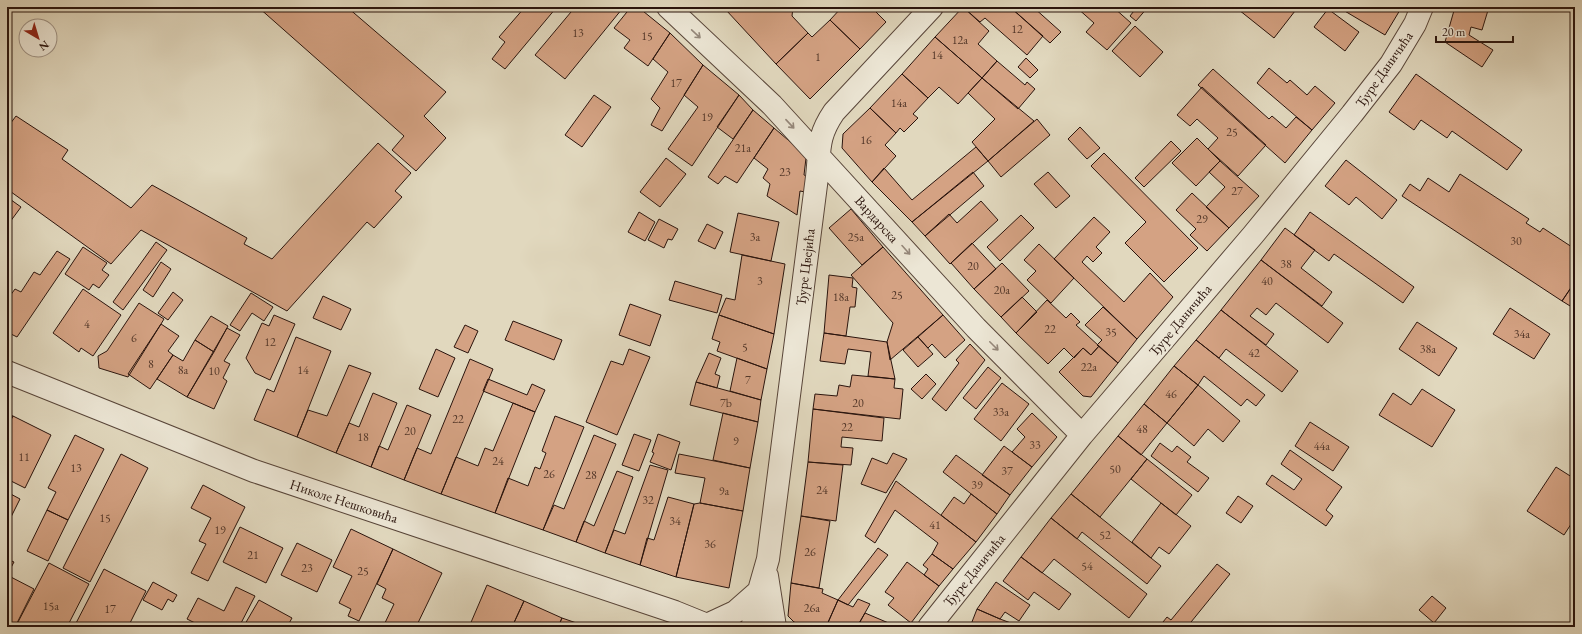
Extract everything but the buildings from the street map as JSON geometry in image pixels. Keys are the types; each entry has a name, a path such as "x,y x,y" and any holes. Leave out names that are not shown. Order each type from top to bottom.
{"street":[{"name":"Вардарска","path":"668,7 772,105 818,153 976,328 1082,435"},
{"name":"Ђуре Цвејића","path":"753,627 754,608 766,568 817,177 818,153 824,125 834,112 932,7"},
{"name":"Ђуре Даничића","path":"929,627 1082,435 1253,235 1352,114 1391,64 1415,24 1422,7"},
{"name":"Николе Нешковића","path":"7,372 254,471 701,624"},
{"name":"Ђуре Цвејића","path":"766,568 775,627"},
{"path":"701,624 735,612 760,590"}]}
